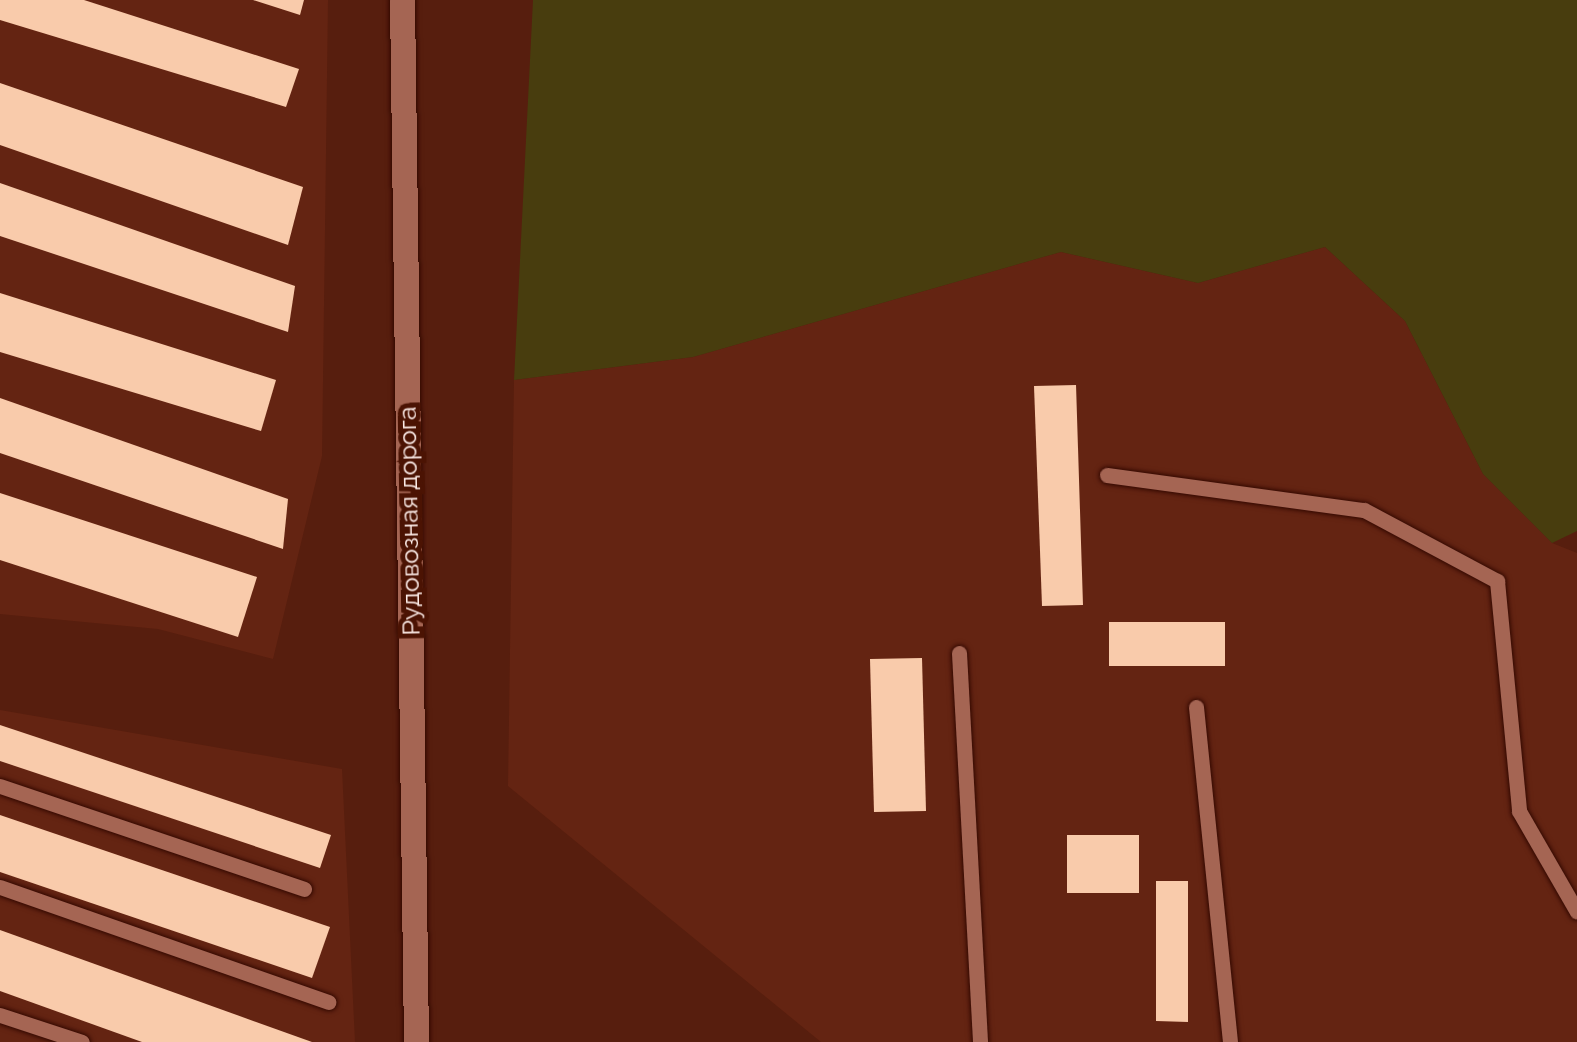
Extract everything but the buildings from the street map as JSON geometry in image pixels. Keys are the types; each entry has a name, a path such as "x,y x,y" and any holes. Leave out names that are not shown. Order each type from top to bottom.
{"street":[{"name":"Рудовозная дорога","path":"402,0 416,1042"}],"lane":[{"path":"1107,475 1364,510 1498,581 1519,811 1577,912"},
{"path":"959,653 980,1042"},
{"path":"1196,706 1230,1042"},
{"path":"0,786 304,889"},
{"path":"0,888 328,1002"},
{"path":"0,1015 82,1042"}],"shaded area":[{"path":"0,0 328,0 322,456 273,659 158,629 0,614"},
{"path":"533,0 1577,0 1577,531 1552,543 1483,474 1405,321 1325,247 1198,283 1061,252 693,357 514,380"},
{"path":"1325,247 1405,321 1483,474 1552,543 1577,553 1577,1042 821,1042 508,786 514,380 693,357 1061,252 1198,283"},
{"path":"0,710 342,769 355,1042 0,1042"}]}
